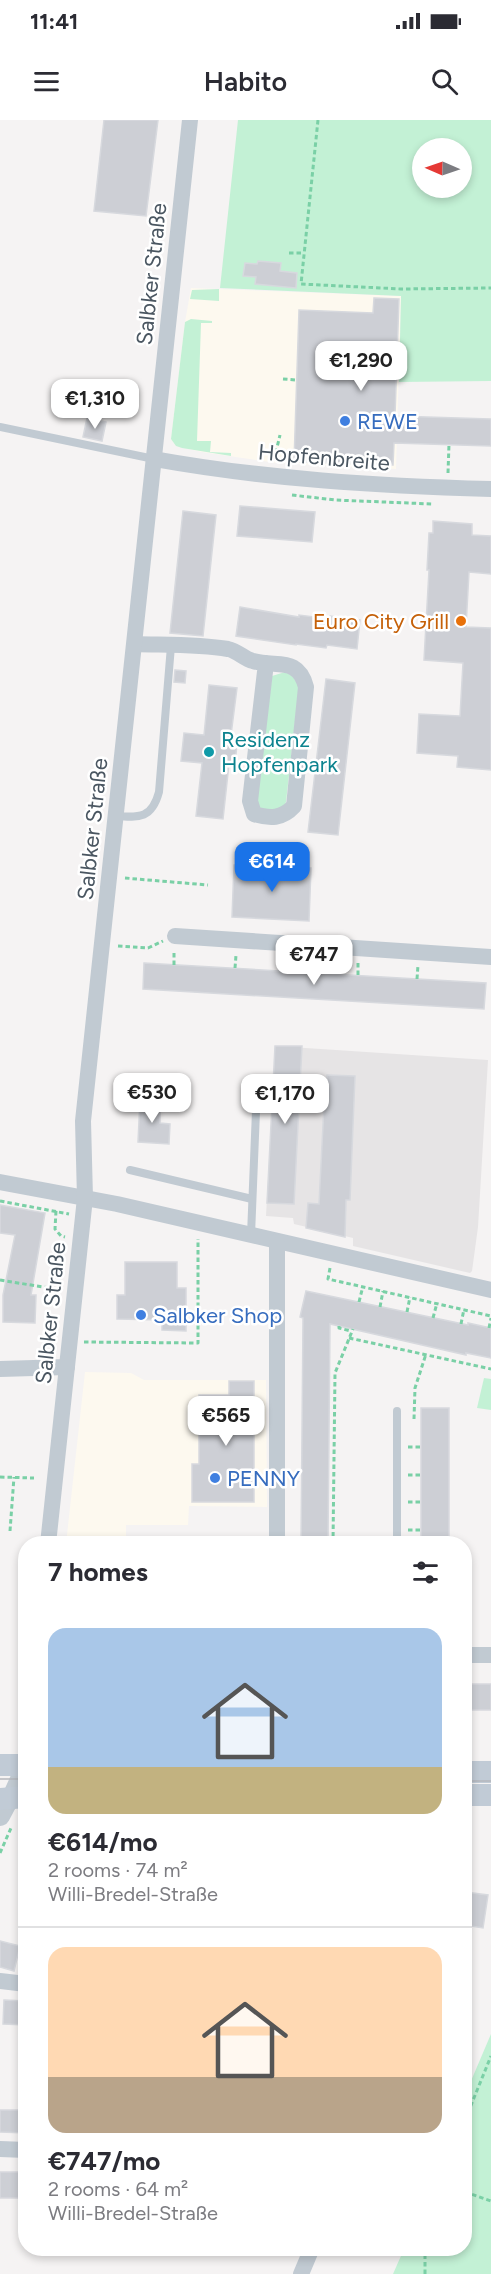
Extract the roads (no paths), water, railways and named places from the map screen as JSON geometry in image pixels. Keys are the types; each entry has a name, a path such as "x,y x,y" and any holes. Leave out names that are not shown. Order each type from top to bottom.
{"main road":[{"path":"0,1765 18,1764"},
{"path":"472,1772 491,1772"},
{"path":"472,1795 491,1795"}],"street":[{"name":"Salbker Straße","path":"49,1536 85,1198 83,1121 190,120"},
{"name":"Hopfenbreite","path":"154,459 262,476 422,487 491,489"},
{"path":"135,644 228,649 254,662 266,663 296,668 303,675 306,687 294,806 286,814 266,818 254,814 250,801 266,663"},
{"path":"175,936 491,957"},
{"path":"0,1182 85,1198 491,1290"},
{"path":"277,1242 277,1536"},
{"path":"0,1369 67,1367"},
{"path":"472,1655 491,1655"},
{"path":"9,1803 18,1781"},
{"path":"0,1981 18,1983"},
{"path":"0,2149 18,2150"},
{"path":"301,2274 309,2256"}],"lane":[{"path":"0,427 154,459"},
{"path":"116,816 136,818 147,814 156,803 159,792 171,646"},
{"path":"251,1236 257,1086"},
{"path":"130,1170 252,1199"},
{"path":"397,1411 397,1536"}],"tram line":[{"path":"0,1779 18,1779"},
{"path":"472,1781 491,1781"}],"place":[{"name":"REWE","path":"345,421"},
{"name":"Euro City Grill","path":"461,621"},
{"name":"Residenz Hopfenpark","path":"209,752"},
{"name":"Salbker Shop","path":"141,1315"},
{"name":"PENNY","path":"215,1478"}]}
